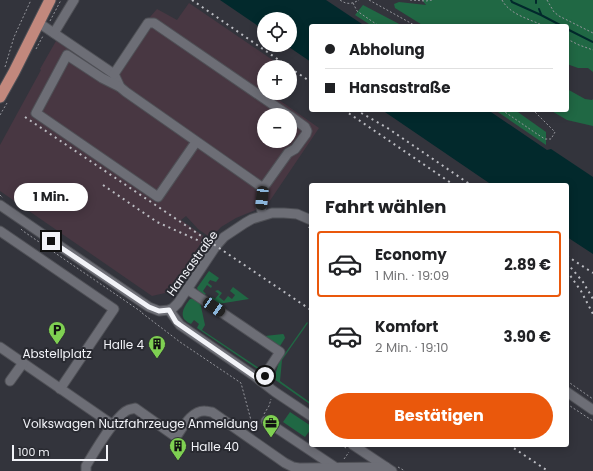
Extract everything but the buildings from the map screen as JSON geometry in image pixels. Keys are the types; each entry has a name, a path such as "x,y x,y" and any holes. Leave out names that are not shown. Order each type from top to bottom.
{"main road":[{"path":"0,97 50,0"}],"street":[{"path":"54,33 74,0"},
{"path":"39,23 114,74 120,87"},
{"path":"114,74 148,24 154,23 277,108"},
{"path":"196,142 158,197 36,113 67,55 102,78 120,87 263,188"},
{"path":"297,122 305,127 307,131 297,146"},
{"path":"263,215 261,208 263,188 288,154 296,148"},
{"name":"Hansastraße","path":"0,205 149,307 159,311 169,310 178,303 216,246 224,237 245,222 263,215 284,213 297,214 308,223"},
{"path":"0,231 114,309 60,388"},
{"path":"188,289 280,352 261,381"},
{"path":"169,310 176,322 180,325 309,415"},
{"path":"0,347 113,425"},
{"path":"10,381 23,363"},
{"path":"569,393 592,403"},
{"path":"86,471 86,466 113,425 121,415 128,410 135,408 176,437 190,418 197,413 205,410 212,412 293,467 389,469"},
{"path":"266,422 338,467"},
{"path":"352,448 389,469"}],"path":[{"path":"5,67 14,37 31,0"},
{"path":"340,0 348,4 359,0"},
{"path":"369,0 412,24"},
{"path":"410,0 432,0"},
{"path":"502,0 512,11 540,24"},
{"path":"547,0 554,12 559,16 593,34"},
{"path":"353,3 357,11 376,24"},
{"path":"569,40 593,50"},
{"path":"505,112 545,139 551,139 555,132 535,112"},
{"path":"142,313 180,342 241,384 252,424 258,428"},
{"path":"569,383 592,403"},
{"path":"254,426 269,406 273,390"},
{"path":"569,405 593,421"},
{"path":"338,467 352,448"}],"shaded area":[{"path":"220,0 326,0 362,24 309,24 309,61 296,52 297,12 257,12 257,25"},
{"path":"189,3 257,49 257,52 261,52 273,60 257,60 257,100 279,100 290,108 257,108 257,148 297,148 297,113 319,128 265,208 258,209 236,218 221,227 211,238 198,229 186,216 181,220 205,237 169,292 152,296 0,191 0,145 56,41 108,75 137,32 157,9 177,20"},
{"path":"385,112 491,112 547,150 551,149 593,177 593,254 569,238 569,183 489,183"}],"green space":[{"path":"422,0 593,0 593,72 588,68 578,68 569,65 569,24 421,24 395,8 394,4 399,2 426,5"},
{"path":"363,5 399,24 369,24 355,15"},
{"path":"569,90 585,99 593,99 593,126 567,120 553,112 569,112"},
{"path":"498,112 518,112 546,132 546,145"},
{"path":"209,271 219,278 216,282 210,280 208,283 212,286 211,288 207,285 203,291 206,294 203,296 197,288"},
{"path":"233,287 249,299 218,304 211,301 212,297 215,299 219,294 215,291 218,290 222,293 219,297 224,301 228,296 232,299 235,295 230,291"},
{"path":"190,299 200,302 205,325 202,330 262,370 262,372 197,328 199,324 194,320 191,324 183,318 185,306"},
{"path":"307,322 308,323 282,360 280,381 309,402 309,404 274,379 279,362"},
{"path":"283,334 285,338 280,346 265,336"},
{"path":"290,412 309,425 309,432 305,437 283,422"}],"waterway":[{"path":"511,0 512,2 558,24"},
{"path":"539,9 541,14"},
{"path":"569,30 593,42"}],"railway":[{"path":"192,0 279,60"},
{"path":"297,73 309,81"},
{"path":"347,112 451,183"},
{"path":"359,112 389,129 468,183"},
{"path":"25,117 309,309"},
{"path":"103,185 157,222 204,243"},
{"path":"569,257 593,273"},
{"path":"569,265 583,282 593,299"},
{"path":"569,274 581,291 593,314"},
{"path":"512,447 548,471"}],"place":[{"name":"Abstellplatz","path":"57,345"},
{"name":"Halle 4","path":"157,359"},
{"name":"Volkswagen Nutzfahrzeuge Anmeldung","path":"271,438"},
{"name":"Halle 40","path":"178,461"}],"route":[{"path":"51,241 149,307 159,311 169,310 176,322 261,381 265,376"}]}
